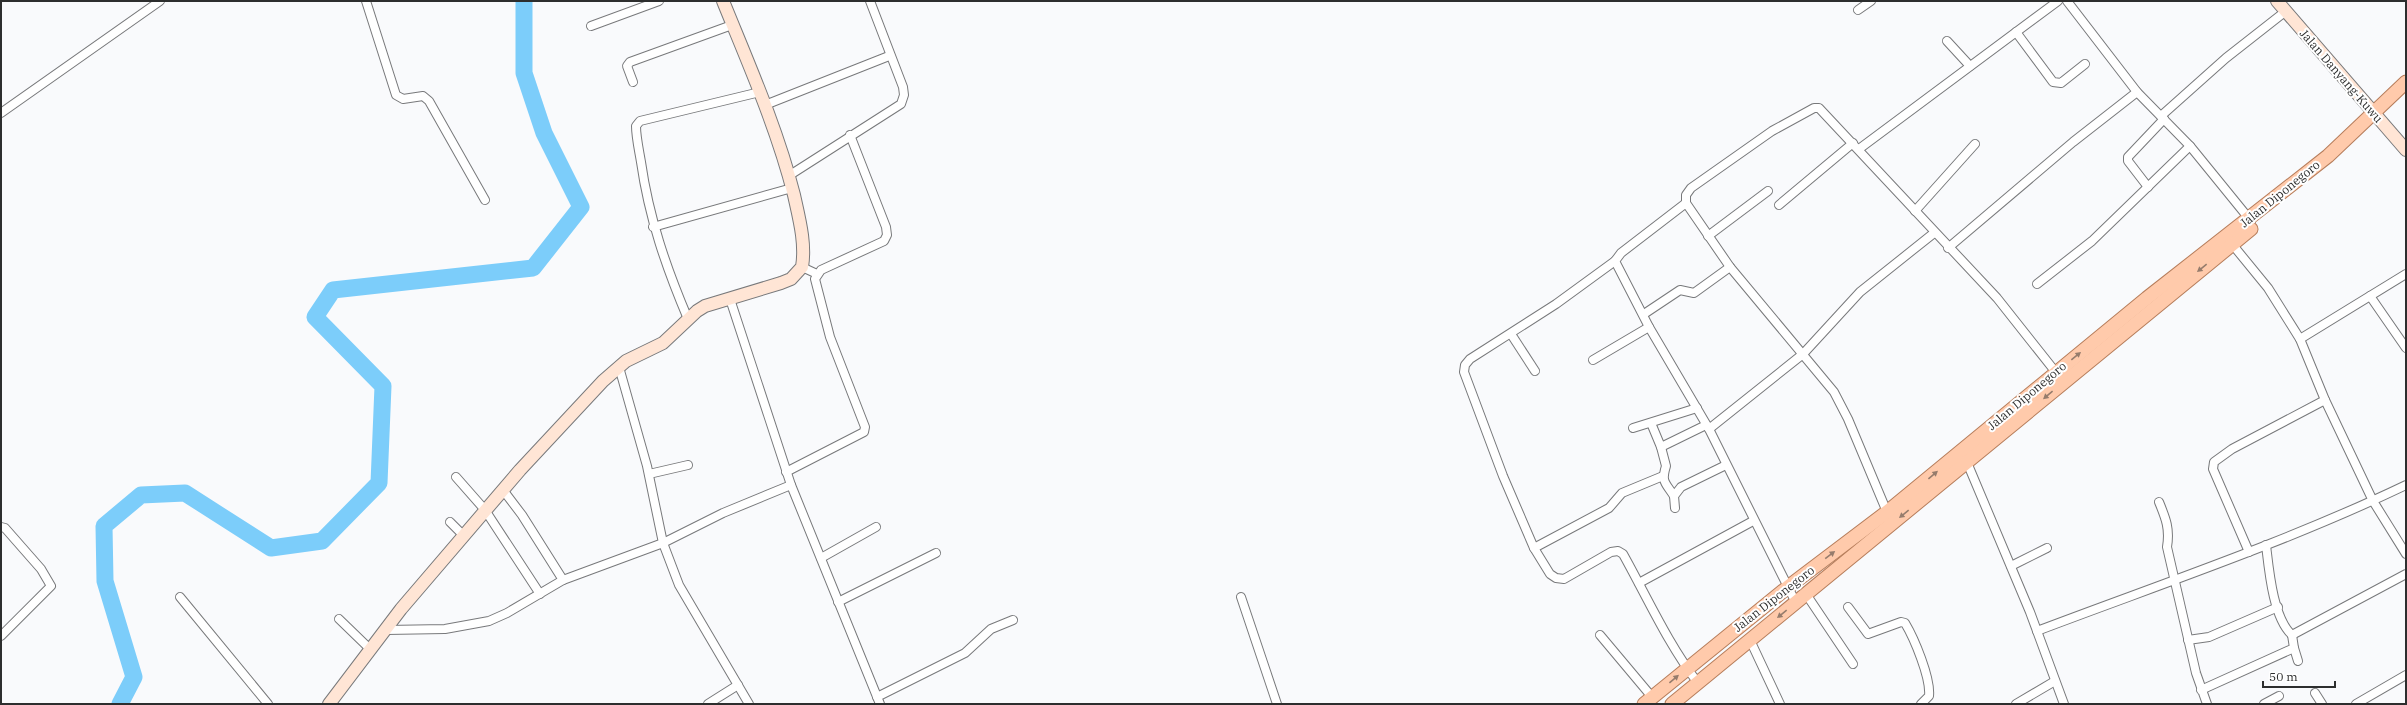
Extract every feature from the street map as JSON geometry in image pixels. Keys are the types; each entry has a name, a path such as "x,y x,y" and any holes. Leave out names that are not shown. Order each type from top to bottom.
{"main road":[{"name":"Jalan Diponegoro","path":"1672,704 1796,603 1964,457 2059,378 2252,223 2300,190 2375,116 2406,82"},
{"name":"Jalan Diponegoro","path":"2375,116 2406,94"},
{"name":"Jalan Diponegoro","path":"2059,378 2232,244 2252,223"},
{"name":"Jalan Diponegoro","path":"1648,701 1788,587 1887,512 1964,457"}],"street":[{"path":"1,113 160,1"},
{"path":"366,1 396,95 403,99 423,96 429,101 485,200"},
{"path":"591,26 659,1"},
{"path":"333,702 386,630 485,510 603,381 619,367 636,356 663,343 688,319 706,306 791,279 802,267 803,242 790,175 760,92 723,1"},
{"path":"790,175 850,135 901,104 904,95 903,87 870,1"},
{"path":"1858,10 1871,1"},
{"path":"1779,205 1856,146 1970,66 2058,1"},
{"path":"2067,1 2137,92 2190,146 2252,223"},
{"name":"Jalan Danyang-Kuwu","path":"2277,1 2406,150"},
{"path":"2148,188 2128,161 2128,157 2162,117 2226,58 2286,11"},
{"path":"633,82 627,66 630,62 732,25"},
{"path":"2016,32 2054,82 2061,82 2085,64"},
{"path":"1947,41 1970,66"},
{"path":"765,105 890,56"},
{"path":"688,319 666,267 653,227 644,184 637,124 760,92"},
{"path":"1948,248 2073,142 2137,92"},
{"path":"1887,512 1848,419 1834,392 1730,267 1708,236 1686,203 1686,195 1690,188 1772,132 1814,108 1819,108 1856,146 1948,248 1997,298 2059,378"},
{"path":"816,274 884,241 887,235 886,227 850,135"},
{"path":"1915,211 1975,144"},
{"path":"2036,284 2092,241 2190,146"},
{"path":"653,227 792,188"},
{"path":"1708,236 1768,192"},
{"path":"1686,203 1649,230 1614,261 1511,334 1470,359 1465,365 1464,372 1503,476 1534,548 1550,574 1556,578 1564,579 1611,552 1618,551 1623,554 1687,668 1698,683"},
{"path":"1661,447 1707,427 1803,354 1860,292 1934,233"},
{"path":"2232,244 2268,288 2300,339 2325,400 2373,501 2406,554"},
{"path":"1614,261 1644,314 1649,327 1697,408 1753,521 1796,603"},
{"path":"802,267 816,274"},
{"path":"1644,314 1680,290 1694,293 1730,267"},
{"path":"786,472 864,432 865,427 830,337 816,288 816,274"},
{"path":"2300,339 2406,274"},
{"path":"2370,296 2406,348"},
{"path":"730,299 786,472 879,700 965,653 991,628 1013,620"},
{"path":"1593,360 1649,327"},
{"path":"1511,334 1535,371"},
{"path":"619,367 649,474 663,543 679,586 749,704"},
{"path":"2249,552 2213,469 2214,462 2232,449 2325,400"},
{"path":"1633,428 1697,408"},
{"path":"1651,423 1661,447 1666,466 1663,476 1674,496 1675,508"},
{"path":"1964,457 2011,566 2064,704"},
{"path":"649,474 688,464"},
{"path":"1674,496 1681,487 1726,465"},
{"path":"1534,548 1609,508 1622,493 1663,476"},
{"path":"456,477 485,510 540,594"},
{"path":"386,630 444,629 471,625 507,613 563,580 663,543 722,513 791,485"},
{"path":"2037,631 2249,552 2373,501 2406,485"},
{"path":"503,490 522,515 563,580"},
{"path":"2159,502 2167,521 2169,533 2167,547 2188,640 2206,704"},
{"path":"1639,583 1753,521"},
{"path":"450,522 464,536"},
{"path":"821,558 876,527"},
{"path":"1,528 5,528 51,586 1,636"},
{"path":"2266,545 2270,586 2278,607 2292,635 2298,661"},
{"path":"2011,566 2047,548"},
{"path":"838,602 936,553"},
{"path":"2292,635 2406,574"},
{"path":"1806,594 1853,664"},
{"path":"180,597 268,704"},
{"path":"1241,597 1277,704"},
{"path":"1848,607 1868,634 1902,622 1905,623 1920,659 1928,684 1929,696 1921,704"},
{"path":"2188,640 2209,637 2278,607"},
{"path":"339,619 371,650"},
{"path":"1600,635 1648,701"},
{"path":"1750,640 1780,704"},
{"path":"2201,690 2294,648"},
{"path":"2356,704 2406,675"},
{"path":"2016,704 2055,681"},
{"path":"708,704 738,685"},
{"path":"2315,693 2322,704"},
{"path":"2264,704 2279,696"}],"waterway":[{"path":"120,704 134,677 105,581 104,526 141,495 185,493 271,548 322,541 379,483 383,386 315,317 333,290 533,268 581,207 544,133 524,73 524,1"}]}
